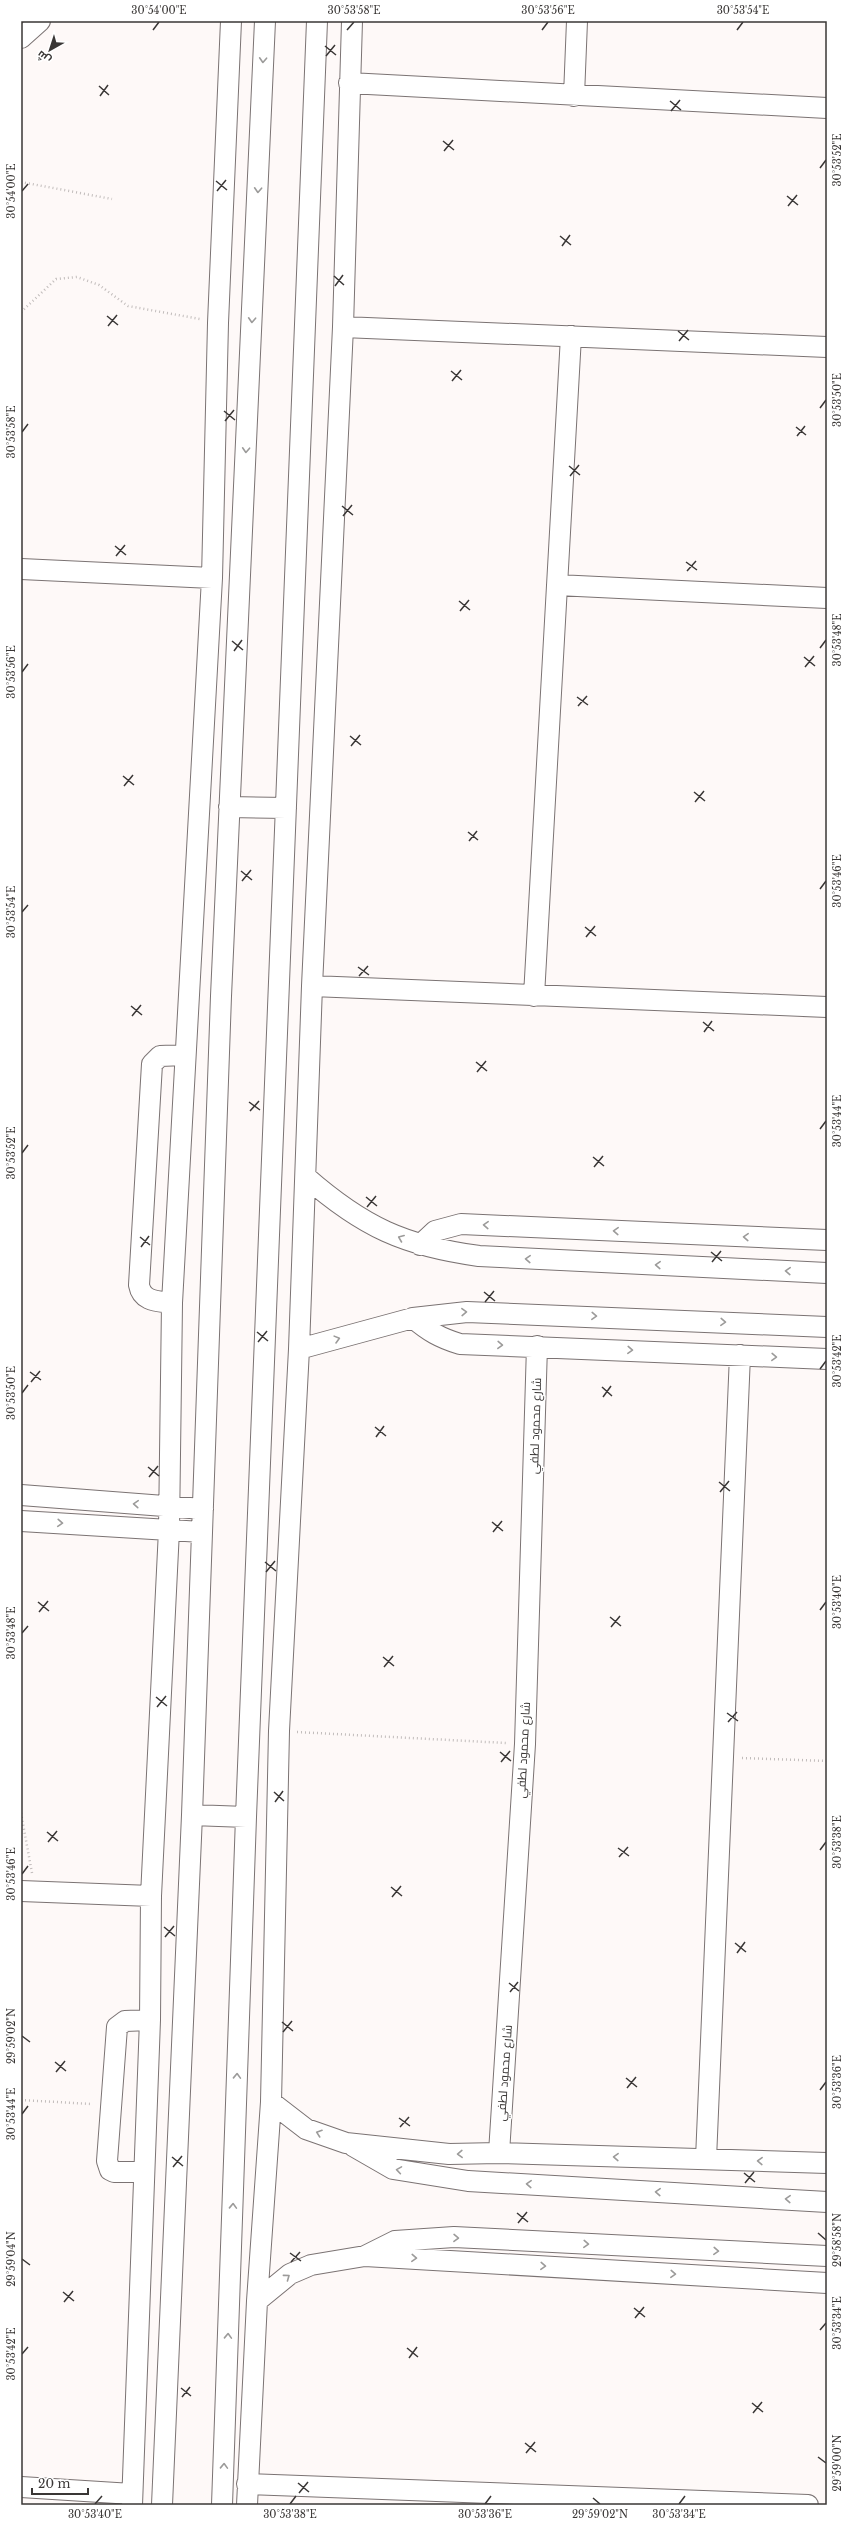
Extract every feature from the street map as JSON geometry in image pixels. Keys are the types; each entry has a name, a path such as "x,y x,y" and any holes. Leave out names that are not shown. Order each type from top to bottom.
{"street":[{"path":"21,38 39,21"},
{"path":"21,2487 132,2500 150,2020 151,1896 170,1506 172,1303 212,578 218,323 231,21"},
{"path":"162,2505 192,1815 229,806 265,21"},
{"path":"222,2505 246,1817 317,21"},
{"path":"247,2505 257,2301 271,2102 279,1731 299,1349 312,986 342,327 352,21"},
{"path":"574,96 577,21"},
{"path":"349,83 574,96 827,108"},
{"path":"342,327 827,347"},
{"path":"534,996 571,336"},
{"path":"21,569 212,578"},
{"path":"557,585 827,598"},
{"path":"229,806 286,808"},
{"path":"312,986 827,1008"},
{"path":"172,1303 148,1299 140,1291 139,1285 152,1064 160,1056 185,1055"},
{"path":"306,1177 338,1205 370,1225 420,1245 442,1251 479,1256 827,1273"},
{"path":"420,1245 435,1231 461,1224 827,1240"},
{"path":"299,1349 413,1318 467,1312 827,1327"},
{"path":"413,1318 437,1336 460,1344 827,1359"},
{"name":"شارع محمود لطفي","path":"500,2153 524,1744 537,1346"},
{"path":"706,2160 740,1355"},
{"path":"21,1495 203,1509"},
{"path":"21,1521 202,1532"},
{"path":"192,1815 246,1817"},
{"path":"28,1891 151,1896"},
{"path":"144,2172 114,2172 108,2166 117,2027 124,2021 150,2020"},
{"path":"271,2102 306,2129 346,2143 393,2169 468,2181 827,2202"},
{"path":"346,2143 449,2154 500,2153 827,2164"},
{"path":"366,2256 395,2240 454,2238 827,2256"},
{"path":"257,2301 290,2274 311,2265 366,2256 827,2283"},
{"path":"248,2484 472,2499 808,2505"}],"path":[{"path":"21,182 112,199"},
{"path":"21,312 56,279 76,277 99,285 128,306 218,323"},
{"path":"279,1731 524,1744"},
{"path":"723,1758 827,1760"},
{"path":"21,1813 28,1891"},
{"path":"21,2100 112,2104"}]}
